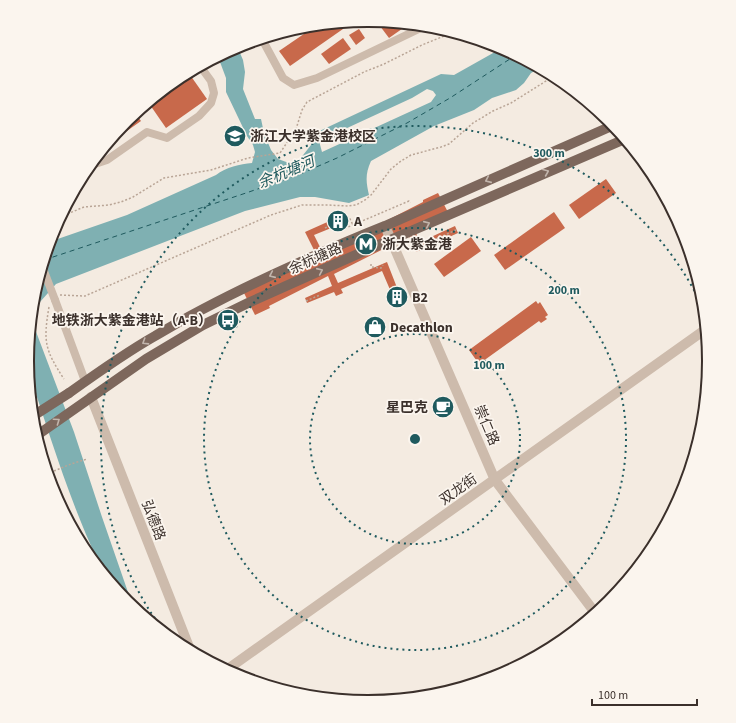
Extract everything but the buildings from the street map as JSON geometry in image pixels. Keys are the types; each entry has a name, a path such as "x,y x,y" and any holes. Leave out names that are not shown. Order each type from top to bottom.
{"main road":[{"name":"余杭塘路","path":"38,414 154,336 209,305 260,280 608,128"},
{"name":"余杭塘路","path":"41,432 146,359 203,325 262,297 483,199 619,141"}],"street":[{"path":"264,44 283,78 294,85 316,78 416,31"},
{"path":"100,162 106,160 147,132 167,138 200,116 211,103 214,93 211,81 203,71"},
{"name":"崇仁路","path":"386,226 495,480 593,610"},
{"path":"45,275 85,381"},
{"name":"双龙街","path":"231,667 701,332"},
{"name":"弘德路","path":"91,397 186,642"}],"path":[{"path":"68,214 84,207 109,205 121,202 164,178 211,170 248,158 280,153 296,129 302,110 307,102 364,72 445,36"},
{"path":"64,379 51,359 46,344 45,333 54,300 60,294 85,296 290,208 314,204 356,205 371,195 391,169 401,161 411,155 449,144 473,123 493,111 511,103 548,80"},
{"path":"341,230 409,201 410,202"},
{"path":"324,228 349,217 353,226"},
{"path":"436,239 456,230"},
{"path":"370,264 371,267 381,268 382,265"},
{"path":"393,286 400,303"},
{"path":"306,301 320,295"},
{"path":"54,471 87,459"}],"water":[{"name":"余杭塘河","path":"240,52 245,72 243,89 255,119 261,119 264,133 271,150 278,159 289,163 300,159 311,145 311,135 441,74 454,75 495,52 534,71 516,90 492,98 474,110 434,126 371,161 367,178 369,195 349,203 315,197 300,197 245,211 56,284 38,305 45,275 57,239 127,215 229,168 252,163 255,152 253,145 247,136 226,92 226,78 220,62","holes":["427,89 433,91 436,95 431,102 322,152 319,141 412,98"]},
{"path":"35,329 74,432 129,596 94,553 77,512 35,390"},
{"path":"150,615 155,616 157,621"}],"ferry route":[{"path":"50,258 298,175 337,158 407,123 450,98 511,59"}],"place":[{"name":"浙江大学紫金港校区","path":"235,136"},
{"name":"A","path":"338,221"},
{"name":"浙大紫金港","path":"366,244"},
{"name":"B2","path":"397,297"},
{"name":"地铁浙大紫金港站（A·B）","path":"228,320"},
{"name":"Decathlon","path":"375,327"},
{"name":"星巴克","path":"443,407"}]}
